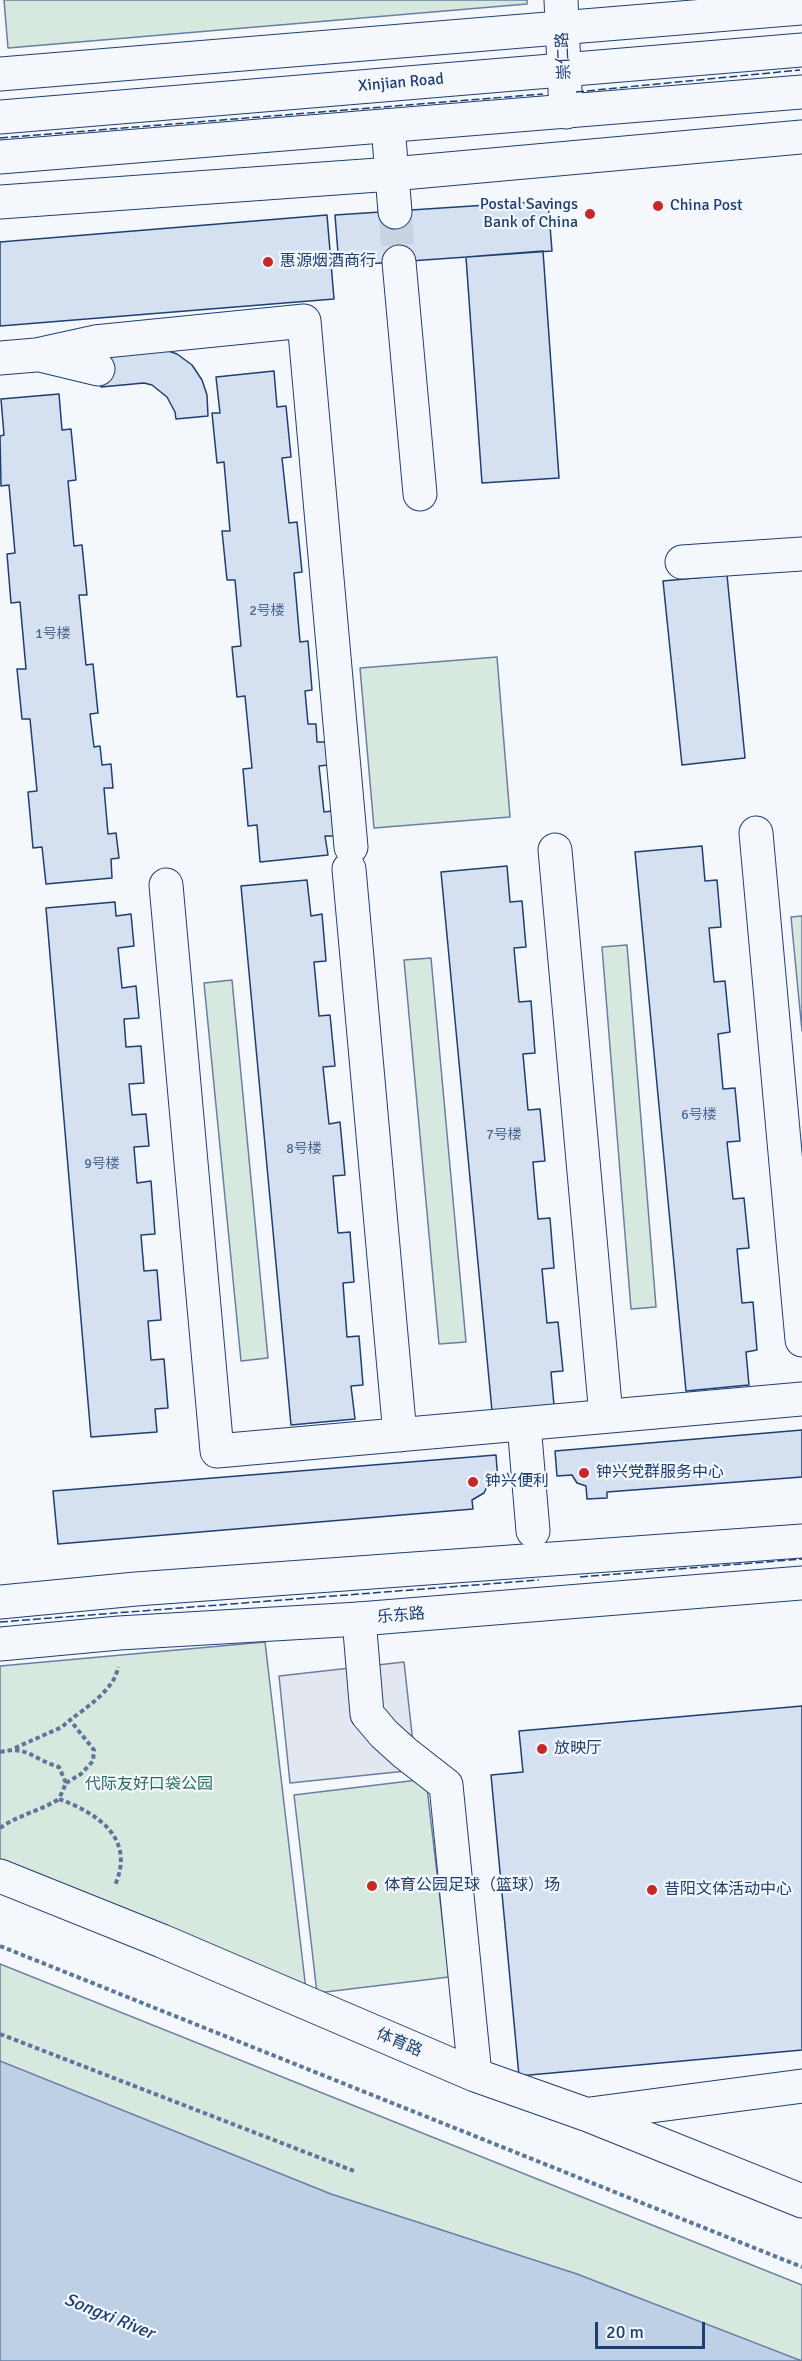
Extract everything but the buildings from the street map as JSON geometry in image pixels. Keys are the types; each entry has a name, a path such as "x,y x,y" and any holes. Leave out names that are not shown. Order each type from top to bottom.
{"main road":[{"path":"0,74 561,14 802,8"},
{"name":"崇仁路","path":"561,14 566,112"},
{"name":"Xinjian Road","path":"0,117 802,50"},
{"path":"0,157 802,92"},
{"path":"388,126 395,212"},
{"path":"0,202 392,174 802,137"},
{"path":"399,262 420,494"},
{"path":"0,358 36,355 95,342 304,321 400,1435"},
{"path":"36,355 98,369"},
{"path":"682,562 802,554"},
{"path":"756,832 802,1340"},
{"path":"555,850 606,1416"},
{"path":"166,885 217,1451 802,1399"},
{"path":"524,1424 533,1531"},
{"path":"0,1602 136,1589 802,1541"},
{"name":"乐东路","path":"0,1644 119,1633 359,1619 802,1583"},
{"path":"359,1619 367,1714 405,1753 446,1785 475,2075"},
{"name":"体育路","path":"0,1876 475,2075 588,2115 802,2200"},
{"path":"588,2115 802,2086"}],"path":[{"path":"0,1752 13,1749 62,1727 106,1689 117,1672 119,1633"},
{"path":"0,1828 58,1799 66,1783 81,1774 93,1761 94,1750 70,1720"},
{"path":"13,1749 25,1750 44,1763 59,1767 66,1783"},
{"path":"58,1799 93,1814 110,1829 118,1845 121,1872 100,1917"},
{"path":"0,1946 802,2267"},
{"path":"0,2034 354,2171"}],"green space":[{"path":"4,0 527,0 527,4 8,48"},
{"path":"497,657 510,817 374,828 360,668"},
{"path":"802,916 802,1031 791,917"},
{"path":"627,945 656,1307 631,1309 602,947"},
{"path":"431,958 466,1342 439,1344 404,960"},
{"path":"232,980 268,1358 241,1361 204,983"},
{"name":"代际友好口袋公园","path":"265,1642 306,1990 0,1867 0,1666"},
{"name":"体育公园足球（篮球）场","path":"426,1779 449,1977 317,1993 294,1795"},
{"path":"0,1964 802,2285 802,2361 0,2087"}],"shaded area":[{"path":"404,1662 416,1770 290,1783 279,1676"}],"water":[{"name":"Songxi River","path":"0,2061 331,2194 577,2274 802,2361 0,2361"}],"tunnel":[{"path":"395,212 399,262"}],"fence":[{"path":"576,92 800,70"},
{"path":"0,138 543,94"},
{"path":"580,1577 802,1559"},
{"path":"0,1622 539,1580"}],"place":[{"name":"China Post","path":"658,206"},
{"name":"Postal Savings Bank of China","path":"590,214"},
{"name":"惠源烟酒商行","path":"268,262"},
{"name":"钟兴党群服务中心","path":"584,1473"},
{"name":"钟兴便利","path":"473,1482"},
{"name":"放映厅","path":"542,1749"},
{"name":"体育公园足球（篮球）场","path":"372,1886"},
{"name":"昔阳文体活动中心","path":"652,1890"}]}
